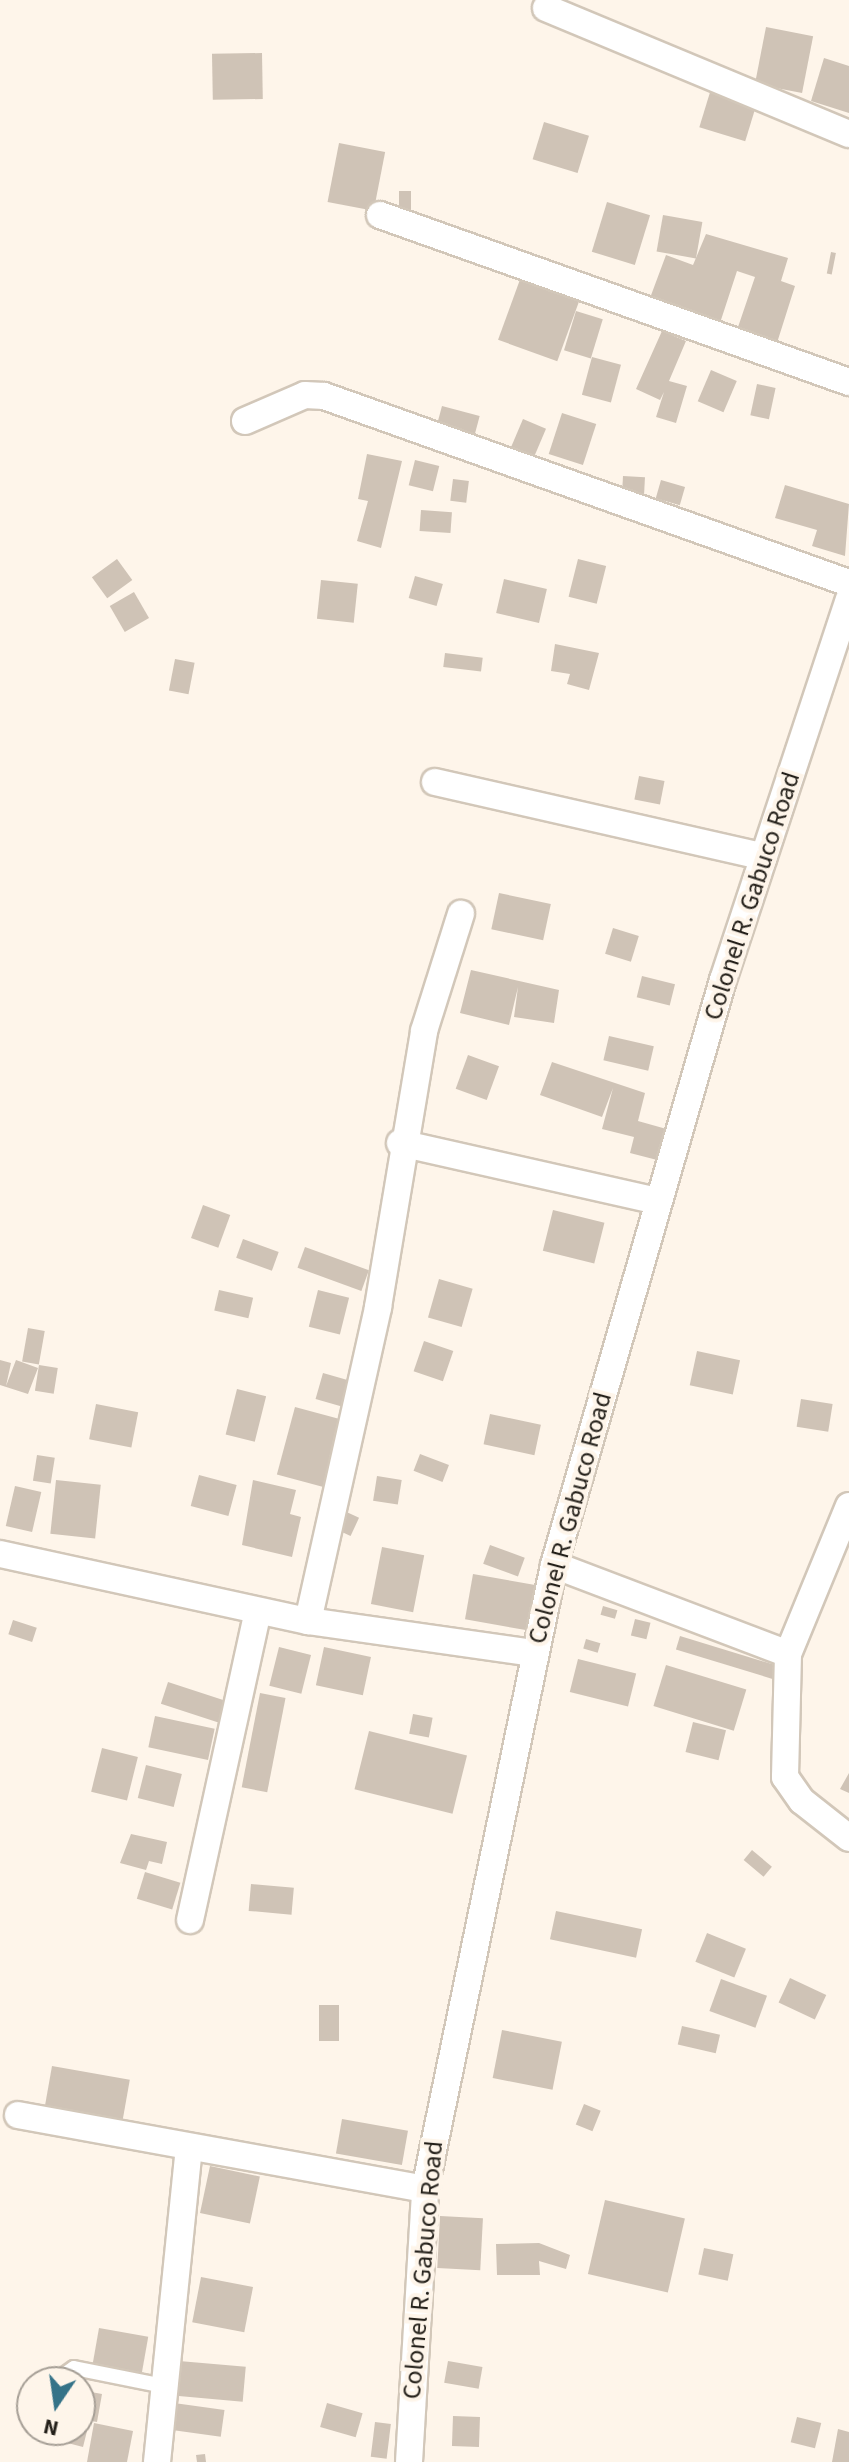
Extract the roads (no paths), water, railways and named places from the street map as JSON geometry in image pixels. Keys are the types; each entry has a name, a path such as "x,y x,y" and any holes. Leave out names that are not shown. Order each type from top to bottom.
{"street":[{"path":"546,8 849,134"},
{"path":"380,215 849,382"},
{"path":"245,421 305,395 324,396 849,583"},
{"name":"Colonel R. Gabuco Road","path":"409,2462 425,2189 554,1565 658,1201 764,857 849,599"},
{"path":"435,782 764,857"},
{"path":"308,1621 378,1307 400,1143 424,1031 461,914"},
{"path":"400,1143 658,1201"},
{"path":"849,1506 788,1654 785,1777 802,1801 849,1838"},
{"path":"0,1554 258,1612 534,1653"},
{"path":"554,1565 788,1654"},
{"path":"190,1920 258,1612"},
{"path":"18,2115 189,2149 425,2189"},
{"path":"157,2462 189,2149"}],"lane":[{"path":"96,2372 163,2386"}]}
